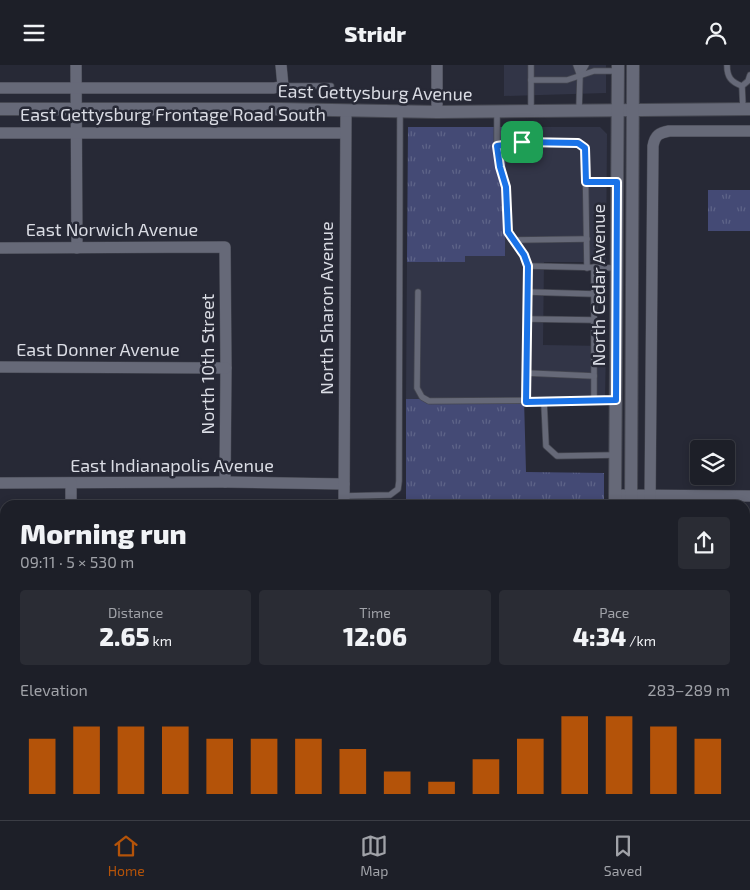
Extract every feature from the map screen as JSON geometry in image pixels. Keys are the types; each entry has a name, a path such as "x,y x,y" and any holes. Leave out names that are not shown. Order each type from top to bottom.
{"main road":[{"name":"North Cedar Avenue","path":"631,500 633,65"},
{"name":"North Cedar Avenue","path":"615,500 618,68"},
{"name":"East Gettysburg Avenue","path":"0,109 531,111 746,109"},
{"path":"617,268 623,271 625,276 628,311 632,322"}],"street":[{"path":"76,65 77,248"},
{"path":"0,88 274,88 283,86 281,65"},
{"path":"437,65 437,111"},
{"name":"North Sharon Avenue","path":"344,500 346,111"},
{"path":"650,500 654,138 660,133 669,131 750,131"},
{"name":"East Gettysburg Frontage Road South","path":"0,133 345,133"},
{"name":"East Norwich Avenue","path":"0,248 225,247"},
{"name":"North 10th Street","path":"225,247 225,482"},
{"name":"East Donner Avenue","path":"0,367 226,368"},
{"name":"East Indianapolis Avenue","path":"0,483 225,482 344,484"},
{"path":"71,483 71,500"},
{"path":"615,500 750,495"}],"lane":[{"path":"531,65 531,111"},
{"path":"576,65 580,76"},
{"path":"579,110 581,65"},
{"path":"580,76 586,65"},
{"path":"727,65 729,77 734,83 742,86"},
{"path":"531,80 567,80 594,71 618,68"},
{"path":"742,86 748,81 750,75"},
{"path":"283,86 331,86"},
{"path":"742,86 746,109"},
{"path":"352,500 390,495 398,489 400,481 400,111"},
{"path":"496,111 497,146 500,167 506,187 508,232 524,255 528,266 526,402"},
{"path":"497,146 522,142 578,143 585,148 587,239 594,294 594,401"},
{"path":"586,182 617,182"},
{"path":"514,240 587,239"},
{"path":"528,266 617,268"},
{"path":"418,292 417,389 422,397 429,401 544,402 616,400"},
{"path":"528,292 594,294"},
{"path":"527,319 594,320"},
{"path":"526,373 594,376"},
{"path":"544,402 546,446 557,456 616,455"}],"shaded area":[{"path":"504,65 606,65 606,93 504,96"},
{"path":"506,127 600,127 607,134 606,262 544,262 543,345 606,346 605,398 406,399 407,262 465,262 465,256 505,256"}],"green space":[{"path":"408,127 506,127 505,256 465,256 465,262 407,262"},
{"path":"708,190 750,190 750,231 708,231"},
{"path":"406,399 524,399 526,472 604,473 604,500 406,500"}],"route":[{"path":"522,142 578,143 585,148 586,182 617,182 616,400 526,402 528,266 524,255 508,232 506,187 500,167 497,146 522,142"}]}
